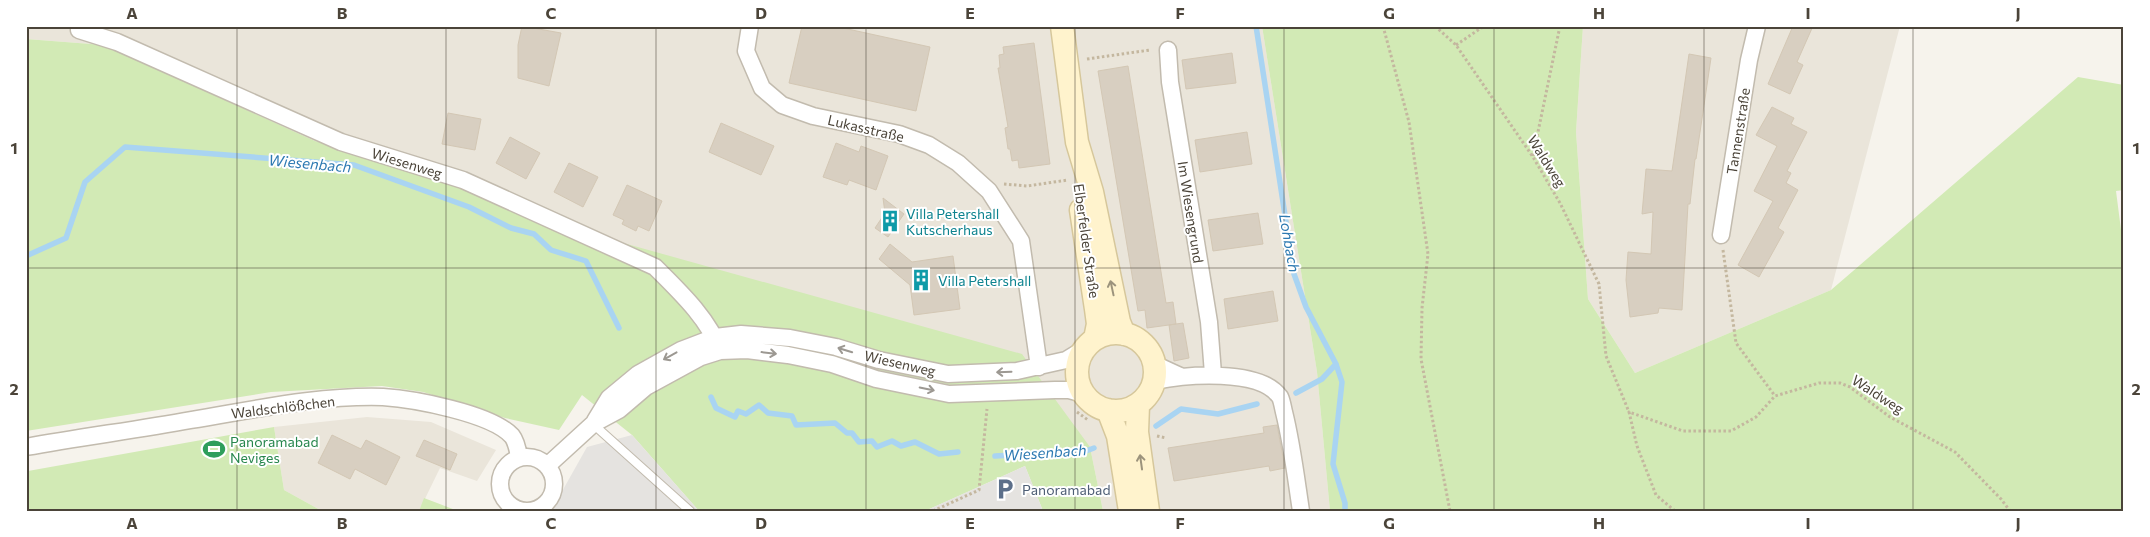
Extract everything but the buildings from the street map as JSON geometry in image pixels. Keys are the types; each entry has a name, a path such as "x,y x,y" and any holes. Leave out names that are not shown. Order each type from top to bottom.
{"main road":[{"name":"Elberfelder Straße","path":"1062,26 1077,142 1078,179 1098,324 1089,344"},
{"name":"Elberfelder Straße","path":"1077,142 1092,192 1119,322 1124,334"},
{"path":"1109,333 1124,334 1139,340 1149,351 1155,373 1150,395 1138,405 1124,411 1108,410 1078,401 1078,364 1089,344 1109,333"},
{"path":"1138,405 1137,432 1148,511"},
{"path":"1108,410 1118,436 1130,511"}],"street":[{"name":"Lukasstraße","path":"750,26 746,51 762,88 782,105 813,116 907,136 929,145 951,158 989,191 1021,240 1039,367"},
{"name":"Tannenstraße","path":"1721,236 1749,60 1757,26"},
{"name":"Wiesenweg","path":"75,28 117,42 341,142 463,180 655,267 679,291 718,344 832,364 876,379 949,394 1069,390 1078,401"},
{"name":"Im Wiesengrund","path":"1168,50 1170,82 1209,322 1213,374"},
{"name":"Wiesenweg","path":"547,466 593,424 610,398 638,374 682,350 718,344 741,334 790,338 836,347 879,360 948,374 1017,371 1039,367 1066,360 1089,344"},
{"path":"1155,373 1180,376 1213,374 1250,380 1268,387 1280,398 1286,420 1301,511"},
{"name":"Waldschlößchen","path":"26,447 85,436 322,400 383,397 461,411 497,425 512,436 519,457"},
{"path":"519,457 528,457 547,466 554,485 551,495 545,504 525,511 506,502 501,492 500,482 503,472 509,464 519,457"}],"lane":[{"path":"593,424 690,511"}],"path":[{"path":"1383,26 1409,122 1428,254 1422,308 1420,360 1450,511"},
{"name":"Waldweg","path":"1435,26 1456,45 1533,157 1560,203 1599,284 1606,356 1629,412 1637,446 1656,495 1675,511"},
{"path":"1456,45 1484,26"},
{"path":"1533,157 1560,26"},
{"path":"1082,60 1141,51 1168,50"},
{"path":"981,183 1027,186 1078,179"},
{"path":"1629,412 1683,431 1731,431 1756,417 1775,396 1736,343 1721,236"},
{"name":"Waldweg","path":"1775,396 1819,383 1840,383 1850,387 1890,417 1955,452 2001,499 2010,511"},
{"path":"933,511 979,490 989,393"},
{"path":"1078,401 1086,418 1092,425"},
{"path":"987,409 997,409"}],"shaded area":[{"path":"26,26 1262,26 1317,372 1330,511 1103,511 1090,447 573,229 396,165 315,141 104,45 26,39"},
{"path":"1583,26 1900,26 1831,290 1635,373 1588,299 1576,132"},
{"path":"367,417 431,422 496,450 477,481 440,468 419,511 322,511 284,490 274,427"},
{"path":"632,435 699,511 551,511 587,447"},
{"name":"Panoramabad","path":"1025,466 1043,511 925,511"}],"green space":[{"path":"1262,26 1583,26 1576,132 1588,299 1635,373 1831,290 2078,77 2124,85 2124,190 2116,191 2124,253 2124,511 1330,511 1317,372"},
{"path":"26,39 104,45 315,141 396,165 573,229 1022,354 1090,447 1103,511 1043,511 1025,466 925,511 699,511 632,435 582,395 559,430 505,418 423,392 382,386 271,392 26,431"},
{"name":"Panoramabad Neviges","path":"274,427 284,490 322,511 26,511 26,472 28,471"},
{"path":"424,498 458,511 419,511"}],"waterway":[{"name":"Lohbach","path":"1256,26 1294,274 1306,307 1336,364 1342,382 1333,464 1345,503 1345,511"},
{"name":"Wiesenbach","path":"26,256 66,238 85,182 125,147 354,165 469,207 511,228 534,234 551,250 586,261 619,328"},
{"name":"Wiesenbach","path":"1296,393 1322,379 1336,364"},
{"name":"Wiesenbach","path":"711,397 716,408 735,417 738,411 746,414 759,405 768,413 792,416 796,425 835,423 847,433 852,433 859,442 872,441 877,447 892,441 901,446 915,442 939,454 958,452"},
{"name":"Wiesenbach","path":"1156,426 1181,409 1218,414 1257,404"},
{"name":"Wiesenbach","path":"995,456 1086,451 1094,448"}],"place":[{"name":"Villa Petershall Kutscherhaus","path":"890,221"},
{"name":"Villa Petershall","path":"921,280"},
{"name":"Panoramabad Neviges","path":"214,449"},
{"name":"Panoramabad","path":"1005,489"}]}
